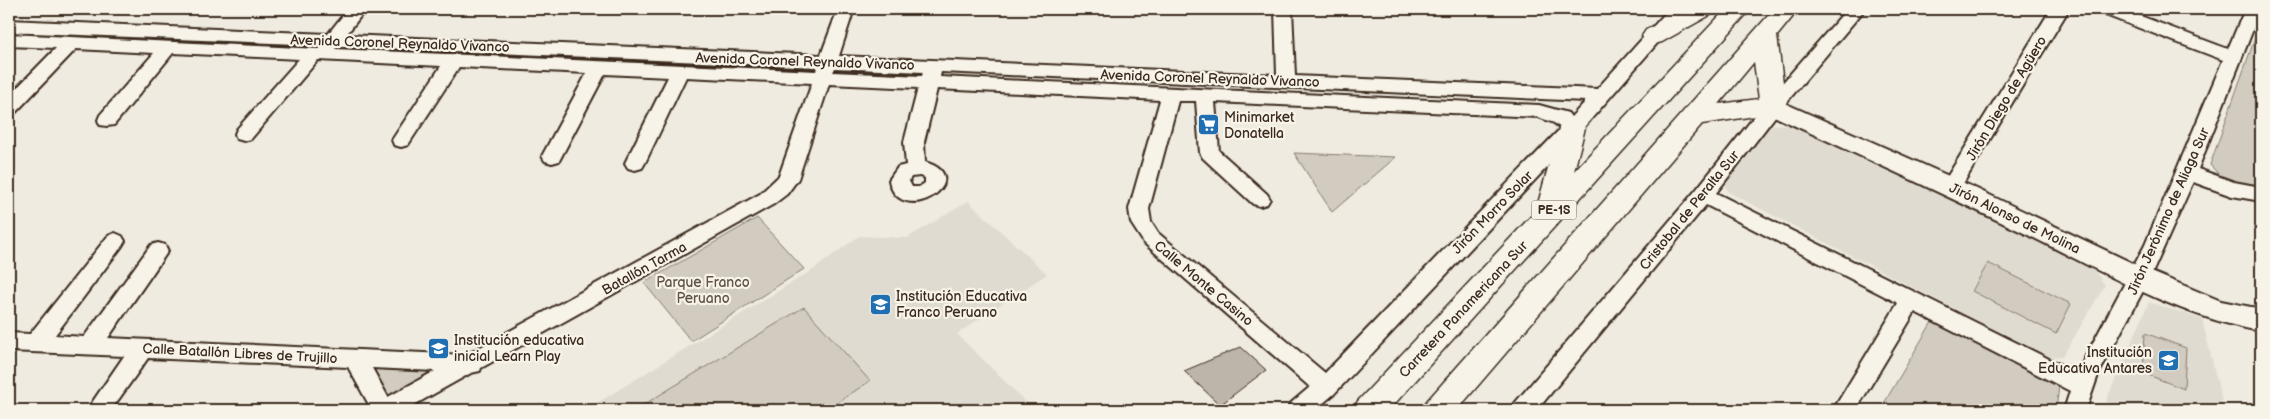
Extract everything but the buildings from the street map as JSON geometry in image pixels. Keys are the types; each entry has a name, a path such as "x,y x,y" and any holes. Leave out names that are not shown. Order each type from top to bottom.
{"highway":[{"path":"1654,36 1704,9"},
{"name":"Carretera Panamericana Sur","path":"1369,410 1739,9"},
{"path":"1438,410 1786,9"},
{"path":"1694,116 1773,106 1767,66 1765,33"},
{"path":"1548,217 1572,128"}],"main road":[{"name":"Jirón Alonso de Molina","path":"1773,106 2140,278 2217,311 2261,320"}],"street":[{"path":"244,134 333,40 358,9"},
{"name":"Batallón Tarma","path":"385,410 472,364 780,190 788,179 846,9"},
{"path":"1284,9 1286,81"},
{"name":"Jirón Morro Solar","path":"1300,410 1326,387 1572,128 1678,9"},
{"name":"Cristobal de Peralta Sur","path":"1523,410 1703,195 1773,106 1856,9"},
{"name":"Jirón Diego de Agüero","path":"1951,188 2060,9"},
{"path":"2106,9 2232,57"},
{"name":"Jirón Jerónimo de Aliaga Sur","path":"2075,410 2081,386 2140,278 2188,173 2232,57 2253,9"},
{"name":"Avenida Coronel Reynaldo Vivanco","path":"9,26 333,40 570,58 826,70 1286,81 1602,95"},
{"name":"Avenida Coronel Reynaldo Vivanco","path":"9,40 454,61 570,58 599,68 680,71 826,70"},
{"path":"9,107 71,43"},
{"path":"107,120 168,48"},
{"path":"402,140 454,61"},
{"path":"552,156 599,68"},
{"path":"635,162 680,71"},
{"path":"916,169 914,142 931,74"},
{"name":"Avenida Coronel Reynaldo Vivanco","path":"931,74 1171,94 1539,111 1561,118 1572,128"},
{"path":"1539,111 1554,109 1560,105 1559,93"},
{"name":"Calle Monte Casino","path":"1171,94 1139,208 1141,223 1151,238 1326,387"},
{"path":"1205,96 1210,153 1260,199"},
{"path":"2188,173 2232,189 2261,194"},
{"path":"1703,195 2081,386"},
{"path":"36,343 115,241"},
{"path":"90,346 158,252"},
{"path":"1844,410 1910,301"},
{"name":"Calle Batallón Libres de Trujillo","path":"9,342 472,364"},
{"path":"98,410 143,348"},
{"path":"354,358 385,410"}],"shaded area":[{"path":"1787,124 2090,265 2105,285 2063,356 2048,357 1728,192 1724,182 1770,125"},
{"name":"Institución Educativa Franco Peruano","path":"968,201 1047,274 957,334 1034,410 586,410 814,269 859,236 907,238"},
{"name":"Institución Educativa Antares","path":"2149,302 2202,319 2224,410 2124,410 2106,401"}],"green space":[{"path":"2261,21 2261,188 2223,179 2210,165"},
{"path":"1294,153 1396,157 1332,212"},
{"name":"Parque Franco Peruano","path":"757,218 804,269 691,341 644,283"},
{"path":"1988,263 2071,304 2056,334 1972,291"},
{"path":"804,307 870,381 826,410 635,410"},
{"path":"1932,322 2059,386 2056,410 1880,410"},
{"path":"2145,333 2186,348 2184,389 2143,373"},
{"path":"372,367 446,369 390,399"}],"place":[{"name":"Minimarket Donatella","path":"1208,125"},
{"name":"Institución Educativa Franco Peruano","path":"880,304"},
{"name":"Institución educativa inicial Learn Play","path":"438,348"},
{"name":"Institución Educativa Antares","path":"2168,360"}]}
